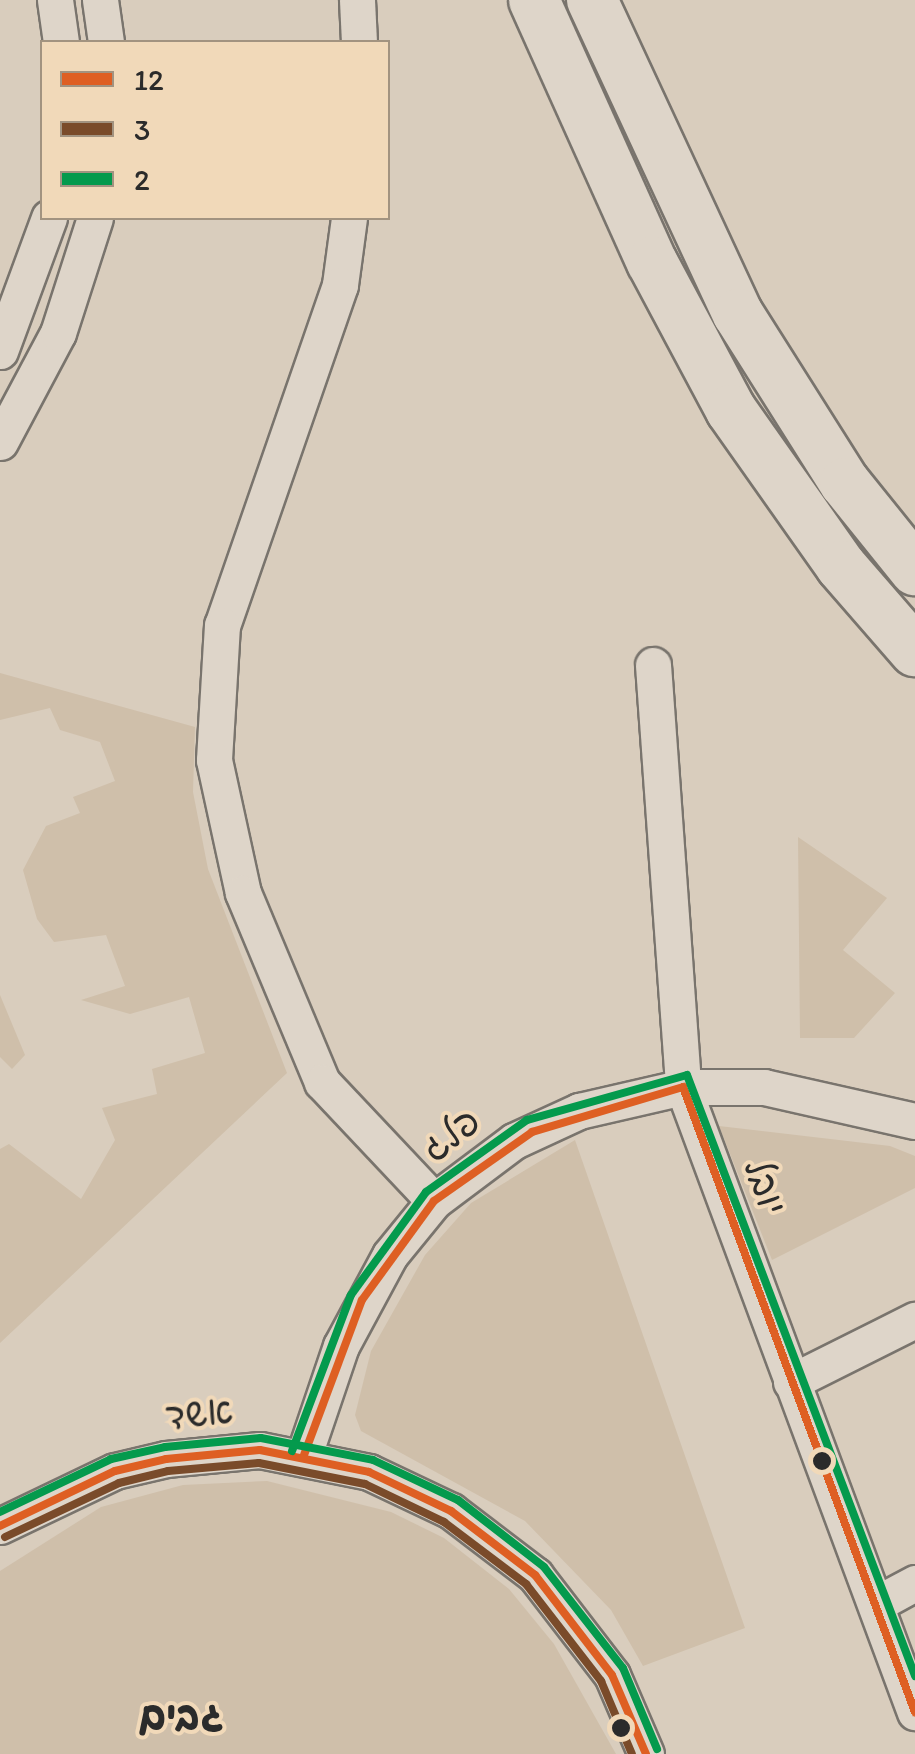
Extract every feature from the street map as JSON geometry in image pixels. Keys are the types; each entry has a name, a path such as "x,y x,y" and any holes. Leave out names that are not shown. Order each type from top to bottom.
{"highway":[{"path":"534,0 652,262 723,396 811,527 915,650"},
{"path":"592,0 738,314 844,482 915,570"}],"street":[{"path":"55,0 60,40"},
{"path":"100,0 106,40"},
{"path":"357,0 359,40"},
{"path":"0,351 48,220"},
{"path":"0,442 58,333 94,220"},
{"path":"348,220 340,286 222,625 214,760 243,893 322,1082 434,1201"},
{"name":"יובל","path":"653,665 683,1087 878,1603 915,1712"},
{"name":"פלג","path":"304,1455 362,1300 434,1201 532,1132 683,1087 764,1087 915,1121"},
{"path":"792,1382 915,1320"},
{"name":"אשד","path":"0,1526 115,1471 166,1458 304,1455 369,1472 451,1511 536,1576 586,1633 646,1754"},
{"path":"878,1603 915,1583"}],"shaded area":[{"path":"0,673 195,727 193,792 208,869 287,1073 0,1343 0,1149 9,1144 81,1199 115,1140 102,1108 157,1094 152,1069 205,1053 189,997 130,1014 81,1000 125,986 106,935 54,942 37,919 23,870 46,826 80,813 73,797 115,781 100,742 60,730 50,708 0,720"},
{"path":"798,837 887,898 843,950 895,993 854,1038 800,1038"},
{"path":"0,995 25,1055 12,1069 0,1057"},
{"path":"719,1126 890,1146 915,1156 915,1188 772,1260"},
{"path":"575,1140 745,1628 643,1666 611,1610 525,1521 361,1431 355,1415 371,1351 425,1255 471,1203"},
{"path":"267,1481 391,1512 444,1538 509,1589 554,1644 616,1754 0,1754 0,1571 101,1507 183,1485"}],"transit line":[{"name":"2","path":"292,1451 351,1295 426,1192 527,1120 687,1075 915,1676"},
{"name":"12","path":"683,1087 915,1712"},
{"name":"12","path":"304,1455 362,1300 434,1201 532,1132 683,1087"},
{"name":"2","path":"0,1512 111,1459 165,1447 261,1438 373,1460 458,1500 544,1567 623,1668 657,1749"},
{"name":"12","path":"0,1526 115,1471 166,1459 260,1450 369,1472 451,1511 535,1575 612,1675 646,1754"},
{"name":"3","path":"5,1537 119,1483 168,1471 259,1463 365,1484 444,1522 526,1584 601,1681 632,1754"}],"district":[{"name":"גבים","path":"181,1715"}]}
